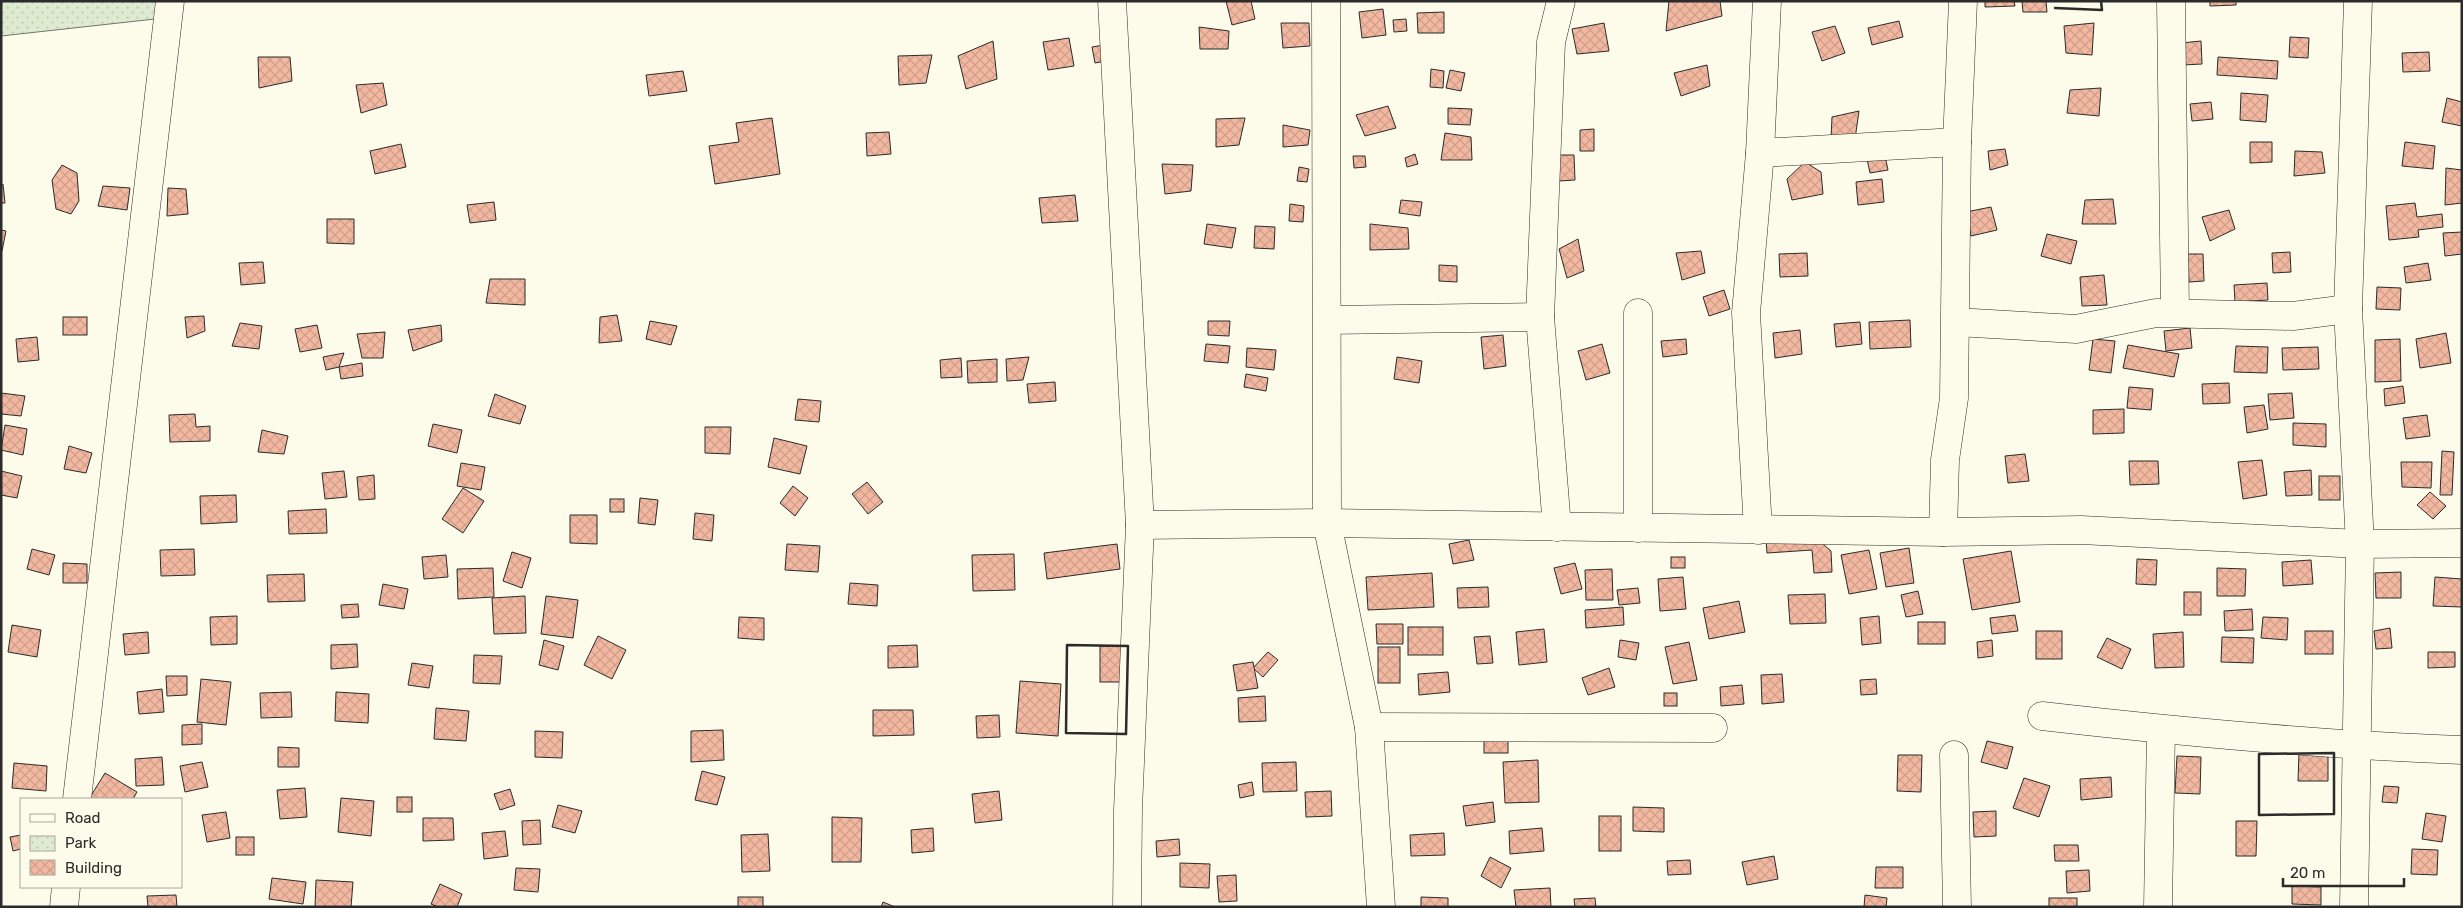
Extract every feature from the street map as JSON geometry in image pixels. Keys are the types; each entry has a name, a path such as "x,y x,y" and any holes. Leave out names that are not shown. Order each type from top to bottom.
{"street":[{"path":"77,798 170,1"},
{"path":"1112,1 1140,525 1128,810 1127,907"},
{"path":"1326,1 1327,523 1369,727 1381,907"},
{"path":"1557,527 1540,316 1551,42 1561,1"},
{"path":"1758,530 1746,313 1760,153 1767,1"},
{"path":"1943,532 1945,460 1954,398 1956,142 1963,1"},
{"path":"2171,1 2175,312"},
{"path":"2354,907 2360,544 2348,310 2358,1"},
{"path":"1760,153 1956,142"},
{"path":"1956,322 2076,329 2104,325 2132,316 2175,312 2293,316 2348,310"},
{"path":"1638,313 1638,528"},
{"path":"1327,320 1540,316"},
{"path":"1140,525 1327,523 1943,532 2081,530 2360,544 2462,543"},
{"path":"2042,716 2161,730 2358,746 2462,750"},
{"path":"1369,727 1713,728"},
{"path":"2158,907 2161,730"},
{"path":"1954,755 1957,907"},
{"path":"64,907 66,888"}],"green space":[{"path":"1,1 164,1 164,18 1,36"}],"building":[{"path":"1226,1 1251,1 1255,19 1232,25"},
{"path":"1669,1 1720,1 1722,16 1666,31"},
{"path":"1985,1 2014,1 2015,6 1985,7"},
{"path":"2022,1 2046,1 2047,12 2023,12"},
{"path":"2210,1 2236,1 2236,5 2210,6"},
{"path":"1383,9 1386,35 1362,38 1359,12"},
{"path":"1444,12 1444,33 1418,33 1417,13"},
{"path":"1406,19 1407,31 1394,32 1393,20"},
{"path":"1899,21 1903,37 1872,45 1868,28"},
{"path":"1281,23 1309,23 1310,46 1283,48"},
{"path":"1604,23 1609,51 1577,54 1572,29"},
{"path":"2094,23 2092,55 2066,53 2064,26"},
{"path":"1835,26 1845,53 1822,61 1812,32"},
{"path":"1199,27 1229,31 1228,49 1200,49"},
{"path":"2290,37 2309,38 2308,58 2289,57"},
{"path":"1069,38 1074,66 1048,70 1043,42"},
{"path":"993,41 997,79 966,89 958,56"},
{"path":"2201,41 2202,64 2183,65 2181,43"},
{"path":"1104,45 1106,61 1095,63 1092,47"},
{"path":"2429,52 2430,71 2403,72 2402,53"},
{"path":"932,55 926,83 899,85 898,56"},
{"path":"258,57 290,57 292,81 259,88"},
{"path":"2218,57 2278,61 2277,79 2217,75"},
{"path":"1707,65 1710,86 1681,96 1674,73"},
{"path":"1431,69 1444,71 1443,88 1430,87"},
{"path":"1450,70 1465,73 1461,91 1446,88"},
{"path":"683,71 687,91 649,96 646,75"},
{"path":"383,83 387,105 361,113 356,85"},
{"path":"2101,88 2099,116 2067,113 2070,90"},
{"path":"2241,93 2268,95 2266,122 2240,120"},
{"path":"2447,98 2462,102 2462,126 2442,122"},
{"path":"2211,102 2213,119 2192,121 2190,104"},
{"path":"1388,106 1396,128 1365,136 1356,115"},
{"path":"1448,108 1472,109 1470,125 1448,124"},
{"path":"1859,111 1855,139 1831,139 1832,117"},
{"path":"772,118 780,174 715,184 709,146 739,142 736,123"},
{"path":"1245,118 1239,145 1216,147 1216,119"},
{"path":"1283,125 1310,130 1308,145 1283,147"},
{"path":"1594,129 1594,151 1580,151 1580,130"},
{"path":"889,132 891,154 867,156 866,133"},
{"path":"1445,133 1471,137 1472,160 1441,160"},
{"path":"2250,142 2272,142 2272,162 2250,163"},
{"path":"2405,142 2435,146 2433,169 2402,166"},
{"path":"401,144 406,167 375,174 370,151"},
{"path":"2005,149 2008,165 1990,170 1988,151"},
{"path":"2295,151 2322,152 2325,173 2294,176"},
{"path":"1415,154 1418,164 1407,167 1405,158"},
{"path":"1558,155 1574,155 1575,180 1559,181"},
{"path":"1353,156 1365,156 1366,167 1354,168"},
{"path":"1885,156 1888,170 1870,173 1867,159"},
{"path":"1805,162 1821,172 1823,194 1792,200 1787,179"},
{"path":"1162,164 1193,165 1191,191 1165,194"},
{"path":"62,165 77,173 79,201 71,214 56,209 52,180"},
{"path":"1299,167 1309,169 1307,182 1297,181"},
{"path":"2446,168 2462,170 2462,203 2445,205"},
{"path":"1882,179 1884,202 1858,205 1856,182"},
{"path":"3,184 5,203 1,203 1,185"},
{"path":"103,186 130,188 127,210 98,206"},
{"path":"168,188 186,189 188,214 167,216"},
{"path":"1075,195 1078,221 1042,223 1039,198"},
{"path":"2113,199 2116,224 2082,224 2085,200"},
{"path":"1401,200 1422,202 1420,216 1399,213"},
{"path":"494,202 496,220 470,223 467,205"},
{"path":"2415,203 2417,217 2442,214 2443,227 2418,230 2419,237 2389,240 2386,206"},
{"path":"1290,204 1304,206 1303,222 1289,221"},
{"path":"1991,207 1997,230 1971,236 1966,212"},
{"path":"2229,210 2235,229 2210,241 2202,217"},
{"path":"327,219 354,219 354,244 327,243"},
{"path":"1207,224 1236,228 1232,248 1204,244"},
{"path":"1370,224 1408,228 1409,249 1370,250"},
{"path":"1255,226 1275,227 1274,249 1254,248"},
{"path":"1,230 6,231 2,251 1,251"},
{"path":"2462,232 2462,254 2445,256 2443,233"},
{"path":"2047,234 2077,241 2071,264 2041,256"},
{"path":"1578,239 1584,271 1567,278 1559,249"},
{"path":"1701,251 1705,273 1682,280 1676,253"},
{"path":"2290,252 2291,272 2273,273 2272,253"},
{"path":"1807,253 1808,276 1780,277 1779,254"},
{"path":"2188,254 2203,254 2204,281 2189,282"},
{"path":"263,262 265,283 241,285 239,263"},
{"path":"2428,263 2431,280 2406,283 2404,267"},
{"path":"1439,265 1457,266 1457,282 1439,281"},
{"path":"2104,275 2107,305 2082,306 2080,277"},
{"path":"490,279 525,279 525,305 486,303"},
{"path":"2267,283 2268,300 2235,302 2234,285"},
{"path":"2377,287 2401,288 2400,310 2376,309"},
{"path":"1724,290 1730,309 1709,316 1703,297"},
{"path":"617,315 622,341 599,343 600,317"},
{"path":"204,316 205,331 187,338 185,317"},
{"path":"63,317 87,317 87,335 63,335"},
{"path":"1910,320 1911,347 1870,349 1869,322"},
{"path":"650,321 677,326 671,345 646,339"},
{"path":"1208,321 1230,321 1229,336 1208,335"},
{"path":"1860,322 1862,344 1836,347 1834,324"},
{"path":"240,323 262,326 259,349 232,346"},
{"path":"317,325 322,348 300,352 295,329"},
{"path":"441,325 442,341 413,351 408,330"},
{"path":"2190,328 2192,348 2166,351 2164,331"},
{"path":"1800,330 1802,354 1775,358 1773,333"},
{"path":"385,332 383,358 362,358 357,334"},
{"path":"2446,333 2451,363 2420,368 2416,339"},
{"path":"1503,335 1506,366 1484,369 1481,337"},
{"path":"37,337 39,360 18,362 16,339"},
{"path":"1686,339 1687,354 1663,357 1661,341"},
{"path":"2093,339 2115,341 2111,373 2089,370"},
{"path":"2400,339 2401,381 2375,382 2375,340"},
{"path":"1206,344 1230,346 1228,363 1204,361"},
{"path":"1602,344 1610,373 1586,380 1578,351"},
{"path":"2128,345 2179,354 2174,377 2123,368"},
{"path":"2236,346 2268,347 2267,373 2234,372"},
{"path":"2318,347 2319,369 2283,370 2282,348"},
{"path":"1247,348 1276,350 1274,370 1246,367"},
{"path":"344,353 339,367 326,370 323,357"},
{"path":"1029,357 1023,380 1007,381 1006,359"},
{"path":"1397,357 1422,361 1419,383 1394,379"},
{"path":"961,358 962,377 941,378 940,360"},
{"path":"997,359 997,382 968,383 967,361"},
{"path":"362,363 363,376 341,379 339,367"},
{"path":"1246,374 1268,378 1266,391 1244,387"},
{"path":"1055,382 1056,401 1029,403 1027,384"},
{"path":"2229,383 2230,403 2203,404 2202,384"},
{"path":"2403,386 2405,403 2385,406 2384,389"},
{"path":"2129,387 2153,389 2151,410 2127,408"},
{"path":"1,393 25,396 21,416 1,414"},
{"path":"2292,393 2294,418 2270,420 2268,394"},
{"path":"495,394 526,406 520,424 488,416"},
{"path":"798,399 821,401 819,422 795,420"},
{"path":"2264,405 2268,429 2247,433 2244,407"},
{"path":"2124,409 2124,433 2093,434 2093,410"},
{"path":"195,414 196,427 210,426 210,441 170,442 169,415"},
{"path":"2427,415 2430,436 2406,439 2403,418"},
{"path":"2293,423 2326,424 2326,447 2293,445"},
{"path":"433,424 462,430 457,453 428,446"},
{"path":"5,425 27,429 23,455 1,450"},
{"path":"705,427 731,427 730,454 705,453"},
{"path":"262,430 288,436 284,454 258,452"},
{"path":"774,438 807,446 800,474 768,467"},
{"path":"69,446 92,453 86,473 64,469"},
{"path":"2442,451 2454,452 2452,495 2440,495"},
{"path":"2025,454 2029,481 2008,483 2005,456"},
{"path":"2262,460 2267,495 2243,499 2238,462"},
{"path":"2129,461 2158,461 2159,484 2130,485"},
{"path":"2401,462 2432,462 2431,488 2402,487"},
{"path":"461,463 485,467 481,490 457,486"},
{"path":"2311,470 2312,495 2286,496 2284,472"},
{"path":"1,471 22,476 17,498 1,495"},
{"path":"344,471 347,497 325,499 322,473"},
{"path":"374,475 375,499 359,500 357,477"},
{"path":"2319,476 2340,476 2340,500 2319,500"},
{"path":"867,482 883,502 868,514 852,494"},
{"path":"793,486 808,498 795,516 780,503"},
{"path":"463,488 484,501 463,533 442,519"},
{"path":"2430,492 2446,506 2433,519 2417,505"},
{"path":"236,495 237,522 201,524 200,496"},
{"path":"640,498 658,500 655,525 638,523"},
{"path":"610,499 624,499 624,512 610,512"},
{"path":"326,509 327,533 289,534 288,511"},
{"path":"695,513 714,515 712,541 693,539"},
{"path":"570,515 597,515 597,544 570,543"},
{"path":"1815,537 1831,551 1832,572 1814,573 1812,550 1767,553 1766,540"},
{"path":"1469,540 1474,560 1453,564 1449,544"},
{"path":"787,544 820,546 818,572 785,570"},
{"path":"1117,544 1120,569 1047,579 1044,553"},
{"path":"1909,548 1914,583 1886,587 1880,553"},
{"path":"32,549 55,555 49,575 27,569"},
{"path":"194,549 195,575 161,576 160,550"},
{"path":"1869,550 1877,589 1849,594 1841,555"},
{"path":"2011,551 2020,602 1972,610 1963,559"},
{"path":"512,552 531,558 522,588 503,581"},
{"path":"1014,554 1015,590 973,591 972,555"},
{"path":"446,555 448,577 424,579 422,557"},
{"path":"1671,557 1685,557 1685,568 1671,568"},
{"path":"2137,559 2157,560 2156,585 2136,584"},
{"path":"2311,560 2313,584 2283,586 2282,562"},
{"path":"63,563 87,564 87,583 63,583"},
{"path":"1575,563 1582,589 1561,594 1554,568"},
{"path":"493,568 494,597 458,599 457,569"},
{"path":"2217,568 2246,569 2245,596 2217,596"},
{"path":"1612,569 1613,600 1586,600 1585,570"},
{"path":"2401,572 2401,598 2376,598 2375,573"},
{"path":"1432,573 1434,607 1368,610 1366,577"},
{"path":"304,574 305,601 268,602 267,575"},
{"path":"1683,577 1686,609 1660,611 1658,579"},
{"path":"2435,577 2462,579 2462,607 2433,606"},
{"path":"850,583 878,585 877,606 848,604"},
{"path":"383,584 408,589 404,609 379,605"},
{"path":"1488,587 1489,607 1458,608 1457,588"},
{"path":"1638,588 1640,603 1619,605 1617,590"},
{"path":"1918,591 1923,614 1906,617 1901,595"},
{"path":"2184,592 2201,592 2201,615 2184,615"},
{"path":"1825,594 1826,623 1790,624 1788,595"},
{"path":"525,596 526,633 494,634 492,598"},
{"path":"546,596 578,600 573,638 541,634"},
{"path":"1739,601 1745,632 1709,639 1703,608"},
{"path":"358,604 359,617 342,618 341,605"},
{"path":"1623,607 1624,625 1586,628 1585,610"},
{"path":"2252,609 2253,630 2225,631 2224,611"},
{"path":"2015,615 2018,631 1992,634 1990,618"},
{"path":"237,616 237,644 211,645 210,617"},
{"path":"1879,616 1881,643 1862,645 1860,618"},
{"path":"739,617 764,618 764,640 738,638"},
{"path":"2263,617 2288,618 2287,640 2261,638"},
{"path":"1918,622 1945,622 1945,644 1918,644"},
{"path":"1376,624 1403,624 1403,644 1377,644"},
{"path":"12,625 41,630 37,657 8,652"},
{"path":"1408,627 1443,627 1443,655 1408,655"},
{"path":"2390,628 2392,648 2376,649 2374,631"},
{"path":"1544,629 1547,662 1519,665 1516,632"},
{"path":"2036,631 2062,631 2062,659 2036,659"},
{"path":"2305,631 2333,631 2333,654 2305,654"},
{"path":"148,632 149,653 125,655 123,634"},
{"path":"2183,632 2184,667 2155,668 2153,634"},
{"path":"598,636 626,650 612,679 584,665"},
{"path":"1490,636 1493,663 1477,664 1474,637"},
{"path":"2222,637 2254,638 2253,663 2221,662"},
{"path":"2107,638 2131,649 2122,669 2097,657"},
{"path":"544,640 564,646 558,670 539,665"},
{"path":"1620,640 1639,643 1636,660 1618,657"},
{"path":"1992,640 1993,656 1978,658 1977,642"},
{"path":"1689,642 1697,680 1673,684 1665,647"},
{"path":"357,644 358,667 331,669 331,645"},
{"path":"917,645 918,667 888,668 888,646"},
{"path":"1100,646 1126,646 1126,682 1100,682"},
{"path":"1378,647 1400,647 1400,683 1378,683"},
{"path":"1268,652 1278,660 1263,677 1253,668"},
{"path":"2428,652 2455,652 2455,667 2428,668"},
{"path":"474,655 502,656 500,684 473,683"},
{"path":"1253,662 1258,688 1237,691 1233,665"},
{"path":"412,663 433,666 429,688 408,685"},
{"path":"1609,668 1615,687 1588,695 1582,678"},
{"path":"1448,672 1450,692 1419,695 1418,674"},
{"path":"1782,674 1784,702 1762,704 1761,675"},
{"path":"166,676 187,676 187,695 167,696"},
{"path":"201,679 231,682 226,725 197,722"},
{"path":"1876,679 1877,694 1861,695 1860,680"},
{"path":"1020,681 1061,684 1058,736 1016,733"},
{"path":"1742,685 1744,704 1721,706 1720,687"},
{"path":"162,689 164,712 139,714 137,692"},
{"path":"291,692 292,717 261,718 260,693"},
{"path":"336,692 369,694 368,723 335,721"},
{"path":"1664,693 1677,693 1677,706 1664,706"},
{"path":"1265,696 1266,721 1239,722 1238,698"},
{"path":"436,708 469,711 466,741 434,739"},
{"path":"873,710 913,710 914,735 873,736"},
{"path":"999,715 1000,737 977,738 976,716"},
{"path":"202,724 202,744 182,745 182,725"},
{"path":"723,730 724,760 691,762 691,731"},
{"path":"535,731 563,732 562,758 535,757"},
{"path":"1484,735 1508,735 1508,753 1484,753"},
{"path":"1987,741 2013,747 2007,769 1981,762"},
{"path":"278,747 299,748 299,767 278,767"},
{"path":"2299,753 2328,753 2328,781 2298,781"},
{"path":"1898,755 1922,755 1921,792 1897,791"},
{"path":"2177,756 2201,757 2200,794 2175,793"},
{"path":"162,757 164,785 136,786 135,759"},
{"path":"1538,760 1539,802 1505,803 1503,762"},
{"path":"202,762 208,787 185,792 180,766"},
{"path":"1296,762 1297,791 1263,792 1262,763"},
{"path":"14,763 47,766 46,791 12,788"},
{"path":"702,771 725,777 717,805 695,800"},
{"path":"105,773 137,792 134,798 90,798"},
{"path":"2111,777 2112,797 2081,800 2080,779"},
{"path":"2024,778 2050,786 2039,817 2013,808"},
{"path":"1252,782 1254,795 1240,798 1238,785"},
{"path":"2384,786 2399,787 2397,803 2382,802"},
{"path":"305,788 307,817 280,819 277,790"},
{"path":"510,789 515,805 500,810 494,794"},
{"path":"999,791 1002,820 975,823 972,794"},
{"path":"1331,791 1332,816 1306,817 1305,792"},
{"path":"397,797 412,797 412,812 397,812"},
{"path":"341,798 374,801 371,836 338,832"},
{"path":"1493,802 1495,822 1466,826 1463,806"},
{"path":"558,805 582,811 575,833 552,827"},
{"path":"1633,807 1664,808 1664,832 1633,831"},
{"path":"1996,811 1996,836 1974,837 1973,812"},
{"path":"226,812 230,838 207,842 202,815"},
{"path":"2426,813 2446,816 2442,842 2422,839"},
{"path":"1599,816 1621,816 1621,851 1599,851"},
{"path":"832,817 862,818 861,862 832,862"},
{"path":"423,818 453,818 454,840 423,841"},
{"path":"540,820 541,844 523,845 522,821"},
{"path":"2236,821 2257,821 2256,856 2236,856"},
{"path":"933,828 934,851 912,853 911,830"},
{"path":"1542,828 1544,851 1510,854 1509,831"},
{"path":"505,831 508,856 484,859 482,833"},
{"path":"1444,833 1445,855 1411,856 1410,835"},
{"path":"768,834 770,871 742,872 741,835"},
{"path":"20,835 20,849 13,851 10,837"},
{"path":"236,837 254,837 254,855 236,855"},
{"path":"1179,839 1180,855 1157,857 1156,841"},
{"path":"2054,845 2078,845 2079,861 2055,861"},
{"path":"2412,849 2438,850 2437,875 2411,874"},
{"path":"1774,856 1778,879 1747,885 1742,862"},
{"path":"1490,857 1511,868 1501,888 1481,876"},
{"path":"1690,860 1691,874 1668,875 1667,861"},
{"path":"1180,863 1210,864 1209,888 1180,887"},
{"path":"1876,867 1903,867 1903,888 1875,888"},
{"path":"516,868 540,869 538,892 514,890"},
{"path":"2089,870 2090,891 2067,893 2066,871"},
{"path":"1236,875 1237,901 1219,902 1217,876"},
{"path":"272,878 306,882 303,904 269,899"},
{"path":"316,880 353,882 351,907 315,907"},
{"path":"440,884 462,894 457,907 438,907 431,904"},
{"path":"2292,886 2321,887 2321,905 2292,904"},
{"path":"1550,888 1551,907 1516,907 1514,890"},
{"path":"176,895 177,907 148,907 147,896"},
{"path":"1865,895 1887,898 1886,907 1864,907"},
{"path":"738,897 763,897 763,907 738,907"},
{"path":"1421,897 1448,898 1448,907 1421,907"},
{"path":"1595,898 1596,907 1575,907 1574,899"},
{"path":"2049,898 2077,898 2077,907 2049,907"},
{"path":"883,902 895,907 881,907"}],"wall":[{"path":"2055,8 2102,10 2101,1"},
{"path":"1067,645 1128,646 1126,734 1066,733 1067,645"},
{"path":"2334,753 2334,814 2259,815 2259,754 2334,753"}]}
